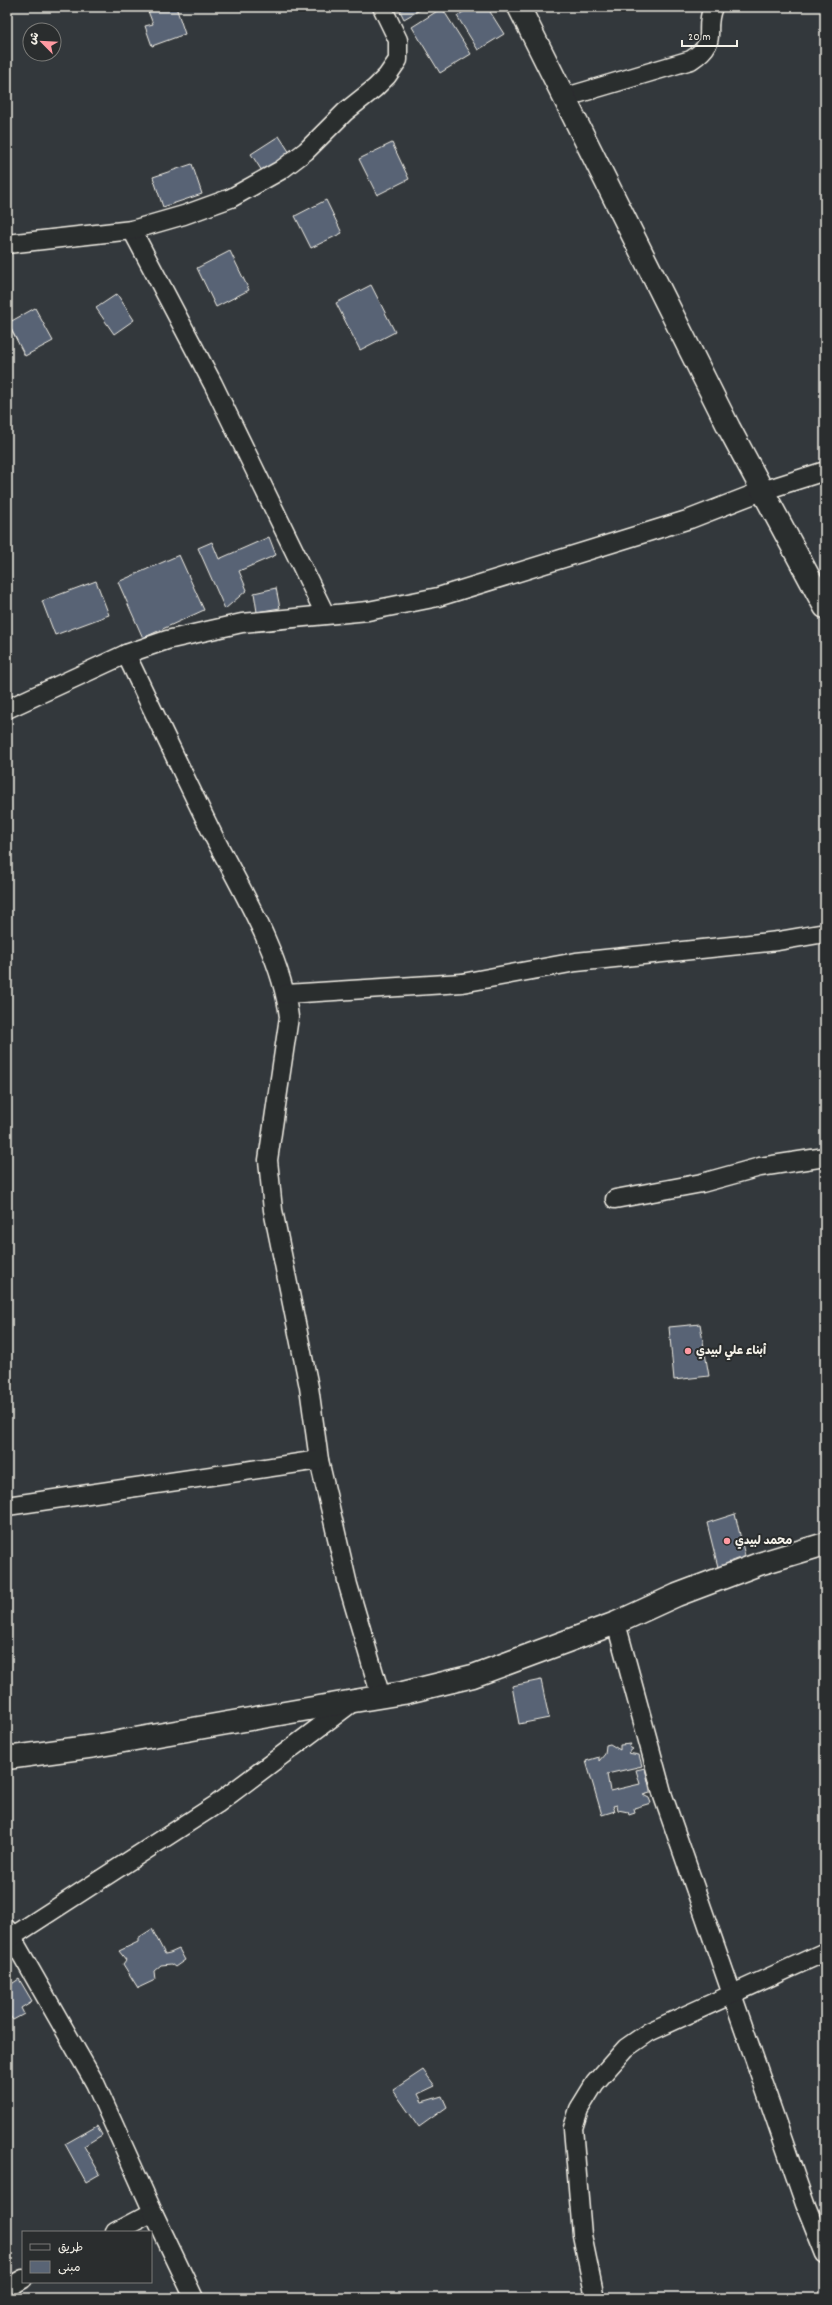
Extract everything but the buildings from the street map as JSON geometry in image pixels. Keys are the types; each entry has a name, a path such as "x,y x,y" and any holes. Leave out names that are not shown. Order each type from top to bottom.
{"street":[{"path":"7,244 132,230 184,215 231,198 281,170 306,151 345,112 375,88 387,76 398,60 398,40 382,7"},
{"path":"518,7 762,491 825,607"},
{"path":"563,98 691,60 704,51 710,39 710,15 713,7"},
{"path":"132,230 213,384 325,614"},
{"path":"7,709 126,654 167,640 242,623 368,611 438,597 690,518 762,491 825,471"},
{"path":"126,654 276,963 286,994 289,1017 268,1160 273,1210 309,1387 319,1460 348,1585 381,1697"},
{"path":"286,994 462,984 576,962 778,941 825,932"},
{"path":"615,1199 695,1184 760,1167 825,1157"},
{"path":"7,1506 319,1460"},
{"path":"7,1758 95,1746 354,1702 473,1676 616,1624 677,1595 759,1564 825,1544"},
{"path":"616,1624 663,1796 804,2204 825,2254"},
{"path":"194,2298 153,2212 95,2083 9,1935 217,1804 354,1702"},
{"path":"595,2298 582,2235 573,2128 579,2109 595,2083 626,2048 649,2032 825,1952"},
{"path":"117,2231 153,2212"},
{"path":"7,2288 22,2280"}],"place":[{"name":"أبناء علي لبيدي","path":"688,1351"},
{"name":"محمد لبيدي","path":"727,1541"}]}
